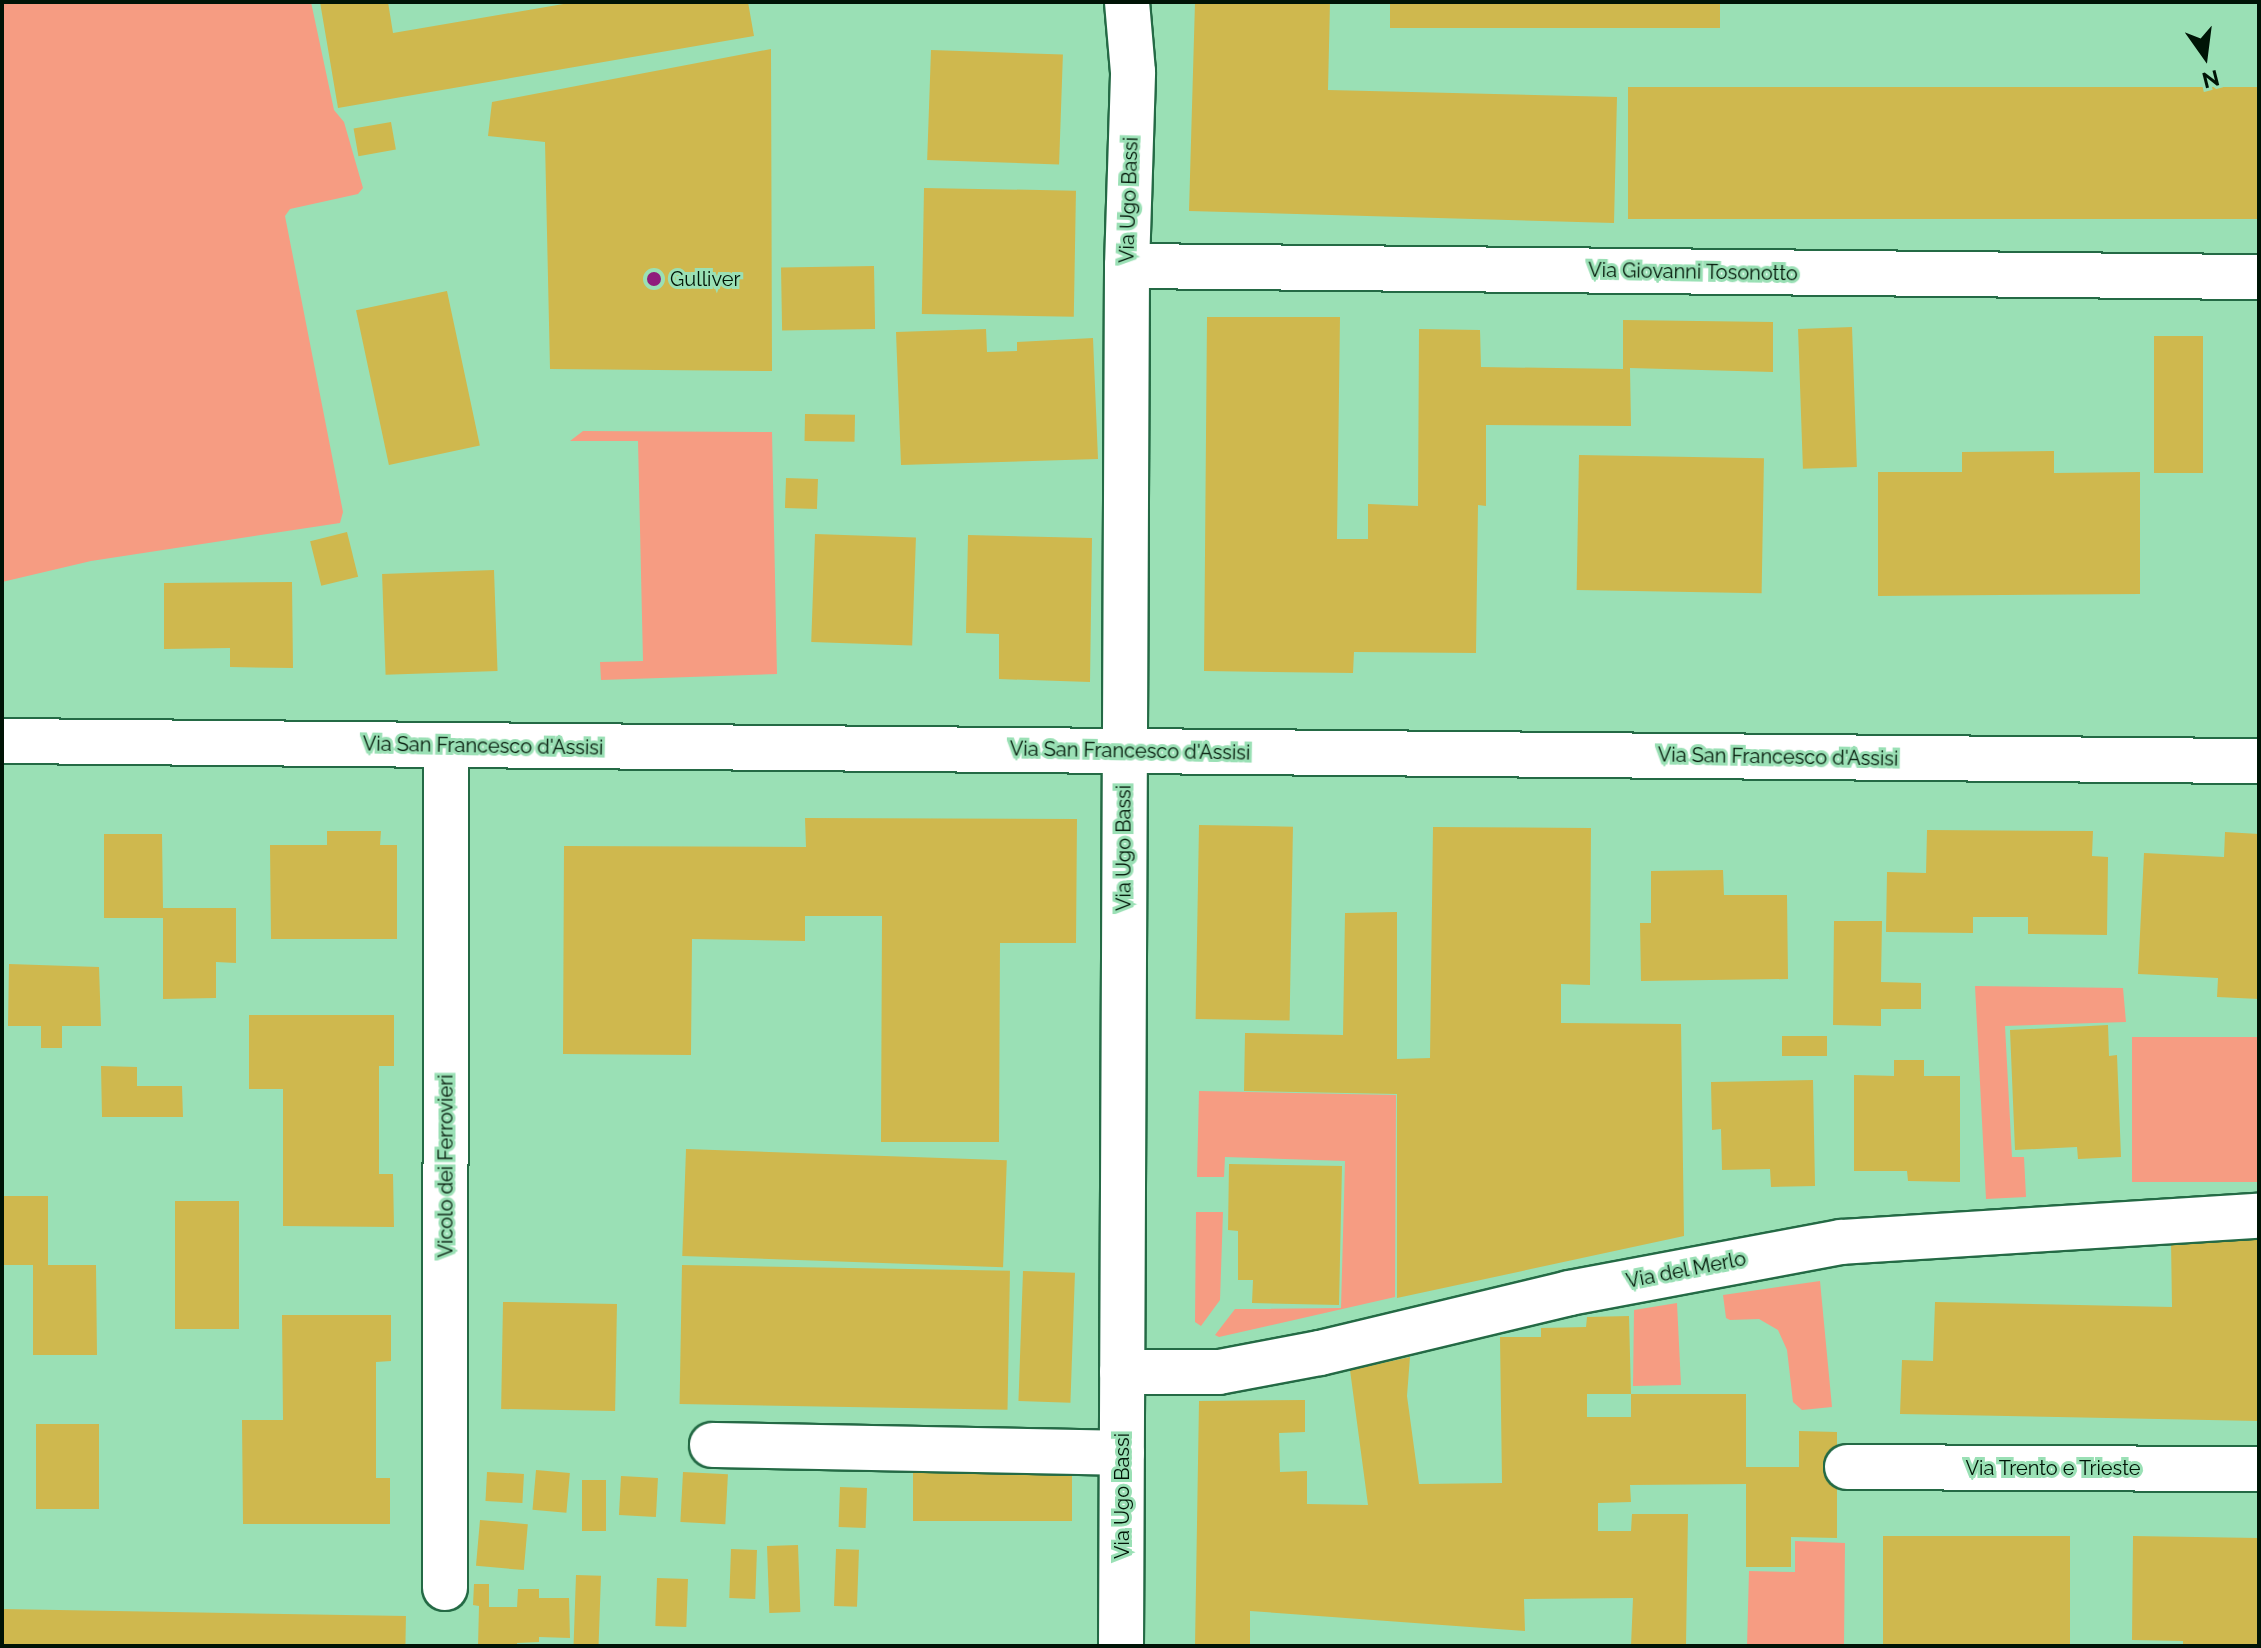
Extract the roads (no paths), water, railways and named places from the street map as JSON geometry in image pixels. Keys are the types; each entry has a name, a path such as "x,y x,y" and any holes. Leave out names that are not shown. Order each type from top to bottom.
{"street":[{"name":"Via Ugo Bassi","path":"1121,1646 1127,266 1133,72 1127,2"},
{"name":"Via Giovanni Tosonotto","path":"1127,266 2259,277"},
{"name":"Via San Francesco d'Assisi","path":"2,741 2259,761"},
{"name":"Vicolo dei Ferrovieri","path":"445,1588 446,745"},
{"name":"Via del Merlo","path":"1122,1372 1219,1372 1569,1293 1841,1242 2259,1216"},
{"path":"712,1445 1122,1453"},
{"name":"Via Trento e Trieste","path":"1847,1467 2259,1469"}],"place":[{"name":"Gulliver","path":"654,279"}]}
